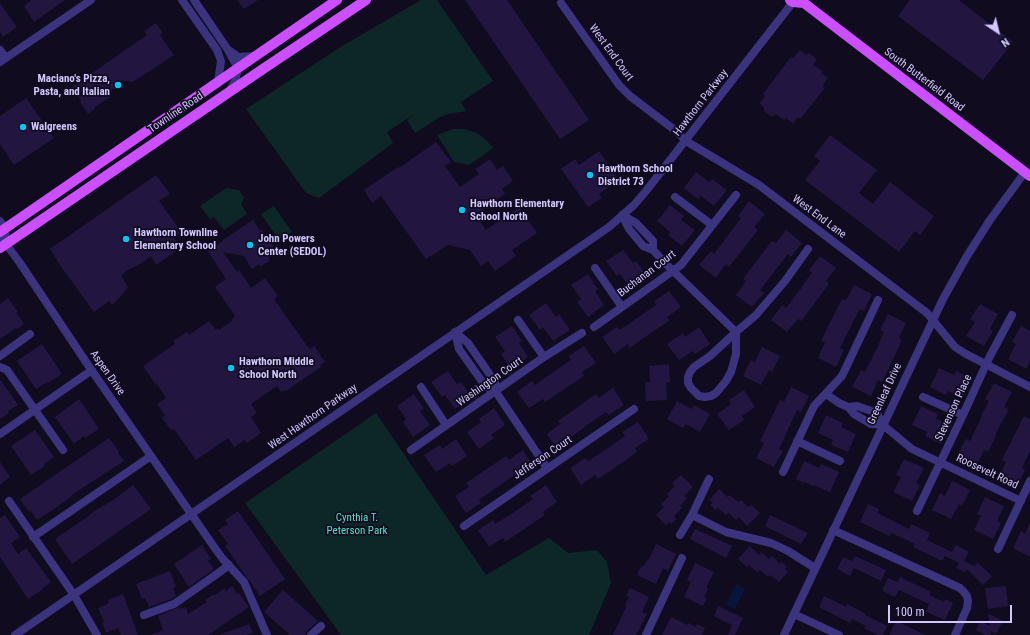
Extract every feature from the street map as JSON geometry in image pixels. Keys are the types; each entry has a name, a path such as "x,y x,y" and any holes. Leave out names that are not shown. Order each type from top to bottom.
{"main road":[{"name":"Townline Road","path":"2,227 337,0"},
{"name":"Townline Road","path":"2,244 366,0"},
{"name":"South Butterfield Road","path":"798,1 1027,174"}],"street":[{"path":"0,50 3,60 91,0"},
{"path":"182,0 217,50 221,62 218,82"},
{"path":"194,0 228,50 238,68 235,82 228,92"},
{"name":"Hawthorn Parkway","path":"622,215 646,191 798,1"},
{"name":"West End Court","path":"561,3 619,86 676,131 686,141"},
{"path":"228,50 238,57 256,56"},
{"name":"West End Lane","path":"686,141 759,185 927,313 955,346 966,354 1030,387"},
{"name":"Greenleaf Drive","path":"784,635 933,320 967,256 990,220 1027,174"},
{"name":"Buchanan Court","path":"594,326 682,265 736,195"},
{"path":"675,197 712,226"},
{"path":"622,215 636,224 653,241 653,250 736,332 736,354 731,372 726,381 716,393 711,396 699,396 688,383 690,372 694,367 710,356 736,332 756,315 785,281 808,249"},
{"name":"West Hawthorn Parkway","path":"15,635 609,227 622,215"},
{"path":"2,227 2,244"},
{"name":"Aspen Drive","path":"2,244 92,370 212,544 244,582 267,635"},
{"path":"596,268 622,307"},
{"path":"782,472 814,406 842,376 878,300"},
{"name":"Stevenson Place","path":"917,511 963,415 989,356 1012,315"},
{"path":"518,320 544,358"},
{"path":"455,332 468,343 495,382 496,392 548,468"},
{"path":"0,356 30,334"},
{"name":"Washington Court","path":"412,450 544,358 582,334"},
{"path":"0,367 7,370 63,450"},
{"path":"0,434 92,370"},
{"path":"421,387 446,425"},
{"name":"Roosevelt Road","path":"826,394 848,407 857,406 877,413 883,425 912,449 1021,501"},
{"path":"923,396 963,415"},
{"name":"Jefferson Court","path":"464,526 634,409"},
{"path":"797,441 840,461"},
{"path":"33,537 151,456"},
{"path":"680,535 692,515 709,479"},
{"path":"998,549 1030,481"},
{"path":"9,501 74,595 97,635"},
{"path":"692,515 726,532 771,543 788,551 815,568"},
{"path":"833,530 960,588 968,601 967,608 955,635"},
{"path":"646,635 682,558"},
{"path":"144,615 174,604 229,565"},
{"path":"794,614 839,635"},
{"path":"311,635 321,626"}],"green space":[{"path":"421,0 437,0 493,81 461,102 466,111 440,117 415,133 407,120 416,113 387,132 393,143 319,198 306,193 246,109 342,46"},
{"path":"453,129 464,129 477,133 493,148 469,165 454,162 437,135"},
{"path":"226,188 239,190 244,198 241,204 247,214 224,230 214,217 210,219 200,206"},
{"path":"274,206 292,232 279,240 261,214"},
{"name":"Cynthia T. Peterson Park","path":"376,413 486,575 549,538 568,553 597,550 607,562 611,583 589,635 341,635 245,503"}],"water":[{"path":"736,584 745,588 735,609 726,605"}],"building":[{"path":"32,0 65,0 34,22 24,6"},
{"path":"237,0 258,0 244,9"},
{"path":"465,0 507,0 589,120 560,139"},
{"path":"910,0 959,0 1013,42 983,80 898,16"},
{"path":"0,3 17,27 3,37 0,32"},
{"path":"156,23 163,33 160,35 174,55 133,82 118,80 121,86 112,89 109,99 95,107 95,109 88,114 72,87 147,35 144,31"},
{"path":"800,50 806,55 809,53 817,59 813,65 823,71 821,73 828,78 823,85 824,89 801,118 797,118 793,124 786,118 784,120 776,114 772,117 765,112 760,103 765,96 763,94 790,58 793,58"},
{"name":"Walgreens","path":"26,98 54,138 14,165 0,144 0,116"},
{"path":"830,135 877,170 859,193 873,204 890,182 934,216 920,235 915,231 899,252 805,180 820,161 814,156"},
{"path":"436,142 451,162 445,166 460,187 479,174 475,169 490,159 497,170 503,166 513,181 502,189 505,194 475,215 486,230 519,207 537,233 512,250 516,256 495,271 488,261 481,266 470,250 448,245 426,259 381,196 372,203 364,190"},
{"name":"Hawthorn School District 73","path":"599,151 619,180 599,194 602,198 588,207 561,169 575,159 579,165"},
{"path":"696,172 709,182 712,179 727,190 714,206 701,196 698,199 684,188"},
{"path":"156,175 170,194 159,201 182,233 174,238 182,247 156,265 151,256 140,264 126,271 121,276 128,287 121,296 112,305 109,301 94,312 50,249"},
{"path":"749,201 765,214 754,227 758,230 729,267 726,264 716,278 699,265 711,251 714,254 741,218 738,216"},
{"path":"670,205 684,216 681,220 695,230 682,246 668,235 670,232 657,221"},
{"name":"Hawthorn Middle School North","path":"253,220 277,252 268,258 270,261 260,267 259,264 252,269 244,256 223,252 237,272 239,270 251,288 265,278 278,296 274,299 307,346 310,349 314,346 325,362 320,365 321,367 286,391 281,392 277,386 251,404 257,413 251,417 261,433 247,443 245,440 234,447 228,438 196,460 174,429 171,430 162,418 165,415 157,404 166,398 143,366 175,344 173,341 187,332 189,335 209,321 216,330 218,328 219,330 233,320 232,319 235,316 215,287 226,279 208,251"},
{"path":"786,230 802,243 791,257 788,254 770,277 760,290 764,293 752,307 736,295 746,281 743,279 772,241 776,243"},
{"path":"623,250 633,263 636,261 647,276 630,288 620,274 617,276 606,261"},
{"path":"820,256 836,268 826,281 829,284 801,321 798,319 787,332 771,320 782,305 786,308 812,273 809,270"},
{"path":"588,274 598,289 595,291 604,305 588,317 577,302 581,299 571,285"},
{"path":"854,285 872,294 864,311 860,309 840,348 844,350 836,367 818,358 825,342 821,341 842,299 846,300"},
{"path":"669,291 681,307 667,317 669,321 630,348 628,344 614,354 602,337 617,327 620,330 656,305 654,301"},
{"path":"8,298 24,324 0,339 0,304"},
{"path":"546,303 556,317 559,314 570,330 553,341 543,327 540,330 529,315"},
{"path":"980,304 998,314 990,329 993,331 984,346 966,336 975,322 970,319"},
{"path":"888,314 906,323 899,338 902,340 890,366 882,382 878,380 871,396 852,387 861,370 865,372 877,348 884,332 880,330"},
{"path":"512,326 522,341 519,343 528,357 511,369 501,354 505,351 495,337"},
{"path":"1021,326 1030,331 1030,362 1026,369 1008,359 1016,344 1012,342"},
{"path":"699,327 710,344 695,354 693,351 679,360 667,344 683,333 685,337"},
{"path":"42,344 62,374 36,389 17,361"},
{"path":"584,346 596,363 582,372 584,376 545,402 543,399 529,408 517,392 532,381 535,385 571,360 569,356"},
{"path":"762,347 780,356 772,372 769,370 761,385 743,376 751,360 755,362"},
{"path":"669,364 670,382 666,383 667,400 646,401 645,382 650,382 649,366"},
{"path":"939,368 954,375 956,371 972,379 963,398 948,391 946,395 930,387"},
{"path":"448,371 457,384 461,382 472,397 455,409 445,395 442,397 431,382"},
{"path":"0,379 18,405 8,411 9,413 0,419"},
{"path":"994,383 1012,392 1004,407 1009,409 988,452 984,450 977,465 957,456 966,439 970,441 989,401 985,399"},
{"path":"791,387 809,396 801,412 797,410 779,449 783,451 774,467 756,458 764,443 760,441 780,400 784,402"},
{"path":"613,388 624,405 609,415 606,412 584,427 571,437 573,440 558,451 547,434 560,424 558,421 596,394 599,398"},
{"path":"744,390 755,407 742,416 744,420 729,430 717,414 731,404 729,400"},
{"path":"414,394 424,409 420,411 430,425 413,437 403,422 406,419 397,406"},
{"path":"79,399 99,429 85,438 84,436 74,444 55,417"},
{"path":"677,401 692,409 694,405 710,414 700,432 686,424 683,428 667,419"},
{"path":"921,406 938,414 936,418 950,426 941,444 925,436 927,432 912,425"},
{"path":"494,408 505,425 491,435 494,438 479,449 467,432 481,422 479,419"},
{"path":"826,415 843,423 841,427 856,434 848,452 831,445 833,440 818,433"},
{"path":"1024,416 1030,419 1030,451 1022,468 1025,470 1017,486 999,477 1006,462 1002,460"},
{"path":"638,422 649,439 635,448 637,452 613,469 598,479 595,475 581,485 570,468 585,458 588,461 611,446 625,436 622,432"},
{"path":"35,430 54,457 44,464 45,466 31,475 11,446"},
{"path":"109,438 124,461 37,520 20,499"},
{"path":"456,439 467,456 452,466 450,463 436,472 424,455 440,445 442,449"},
{"path":"523,450 534,467 519,478 516,474 479,500 481,503 466,513 455,496 469,487 466,483 506,456 509,460"},
{"path":"904,459 924,468 916,483 920,485 912,501 893,492 901,477 896,475"},
{"path":"804,461 819,468 821,464 839,472 830,492 796,479"},
{"path":"0,462 10,477 0,485"},
{"path":"681,475 693,487 684,496 687,498 680,506 682,508 674,516 677,519 671,524 669,522 666,525 656,515 664,507 661,504 669,496 667,494 675,486 672,483"},
{"path":"952,481 970,490 962,506 959,504 951,519 932,510 940,493 945,496"},
{"path":"133,485 151,509 72,564 55,539"},
{"path":"546,485 557,502 543,512 545,515 505,542 503,538 489,547 478,530 493,520 495,524 510,515 533,499 530,496"},
{"path":"719,489 727,497 730,495 738,502 741,500 748,507 751,505 760,513 747,526 739,517 736,520 729,513 726,515 718,508 716,510 710,505 713,503 709,500"},
{"path":"985,497 1004,506 997,521 1001,523 993,539 974,530 981,516 977,514"},
{"path":"868,504 879,509 877,513 909,529 911,524 930,533 927,540 952,552 956,545 969,552 964,561 974,566 978,563 992,576 983,585 967,569 965,572 956,568 959,563 945,556 942,561 913,547 915,544 891,533 889,536 860,522"},
{"path":"238,511 285,579 260,596 225,546 228,544 218,530 228,524 225,520"},
{"path":"5,515 20,537 11,543 18,554 26,548 51,582 28,599 0,557 0,518"},
{"path":"770,515 808,533 801,544 765,526"},
{"path":"1030,523 1030,557 1013,548 1021,531 1025,534"},
{"path":"695,529 732,546 726,558 690,539"},
{"path":"656,544 676,554 668,571 663,568 656,584 637,575 641,566 643,567 647,560 648,561"},
{"path":"202,545 211,559 208,561 214,569 189,587 174,564"},
{"path":"750,546 759,555 761,552 769,559 772,556 780,564 782,562 787,567 785,569 788,572 779,582 770,575 768,577 760,570 757,572 749,565 747,567 738,559"},
{"path":"855,556 886,570 881,581 854,568 850,576 837,569 843,557 852,561"},
{"path":"695,563 714,572 706,588 708,589 704,597 707,598 703,606 684,597 691,582 687,580"},
{"path":"170,571 176,587 173,588 176,596 149,607 145,598 142,599 136,584"},
{"path":"900,577 931,592 929,595 944,602 945,599 953,603 945,620 926,612 929,604 899,590 895,597 882,591 888,578 898,582"},
{"path":"232,586 249,607 208,635 151,635 163,630 158,616 179,607 180,609 186,607 188,614 207,602 205,600 214,594 215,595 225,588 226,591"},
{"path":"1006,586 1008,606 988,609 985,588"},
{"path":"630,588 649,597 642,612 647,614 636,635 613,635 627,605 625,605 629,597 626,596"},
{"path":"283,590 318,621 307,631 305,635 290,635 264,612"},
{"path":"123,594 138,635 121,635 118,628 106,633 102,623 104,622 98,608 109,603 108,600"},
{"path":"824,596 846,607 847,604 887,626 883,635 878,635 864,628 866,626 852,619 850,623 819,607"},
{"path":"718,606 743,618 735,635 728,635 732,625 714,616"},
{"path":"988,613 1003,621 996,634 991,631 990,635 986,635 976,630 980,621 990,626"},
{"path":"671,617 688,625 688,623 696,627 697,624 705,628 702,635 662,635"},
{"path":"896,621 911,628 925,635 889,635"},
{"path":"249,624 253,633 246,635 221,635 221,634"}],"place":[{"name":"Maciano's Pizza, Pasta, and Italian","path":"118,85"},
{"name":"Walgreens","path":"23,127"},
{"name":"Hawthorn School District 73","path":"590,175"},
{"name":"Hawthorn Elementary School North","path":"462,210"},
{"name":"Hawthorn Townline Elementary School","path":"126,239"},
{"name":"John Powers Center (SEDOL)","path":"250,245"},
{"name":"Hawthorn Middle School North","path":"231,368"}]}
